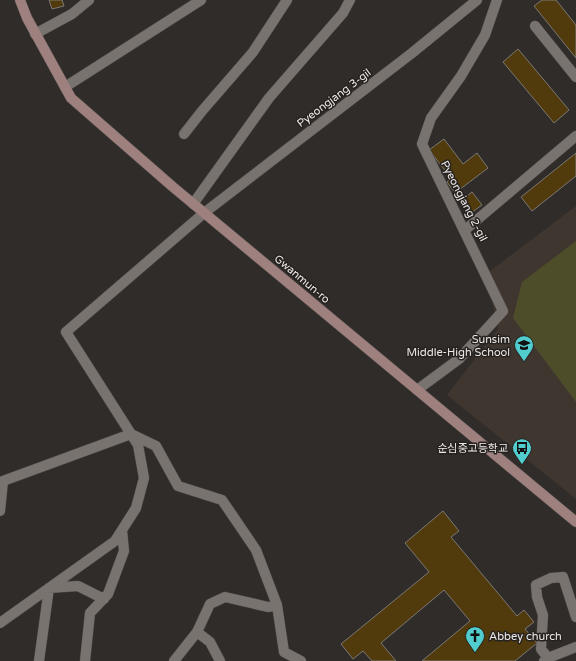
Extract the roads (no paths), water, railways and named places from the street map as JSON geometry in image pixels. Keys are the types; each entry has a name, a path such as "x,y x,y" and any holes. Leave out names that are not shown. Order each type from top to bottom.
{"main road":[{"name":"Gwanmun-ro","path":"20,0 35,34 71,98 193,204 576,522"}],"street":[{"path":"35,34 72,14 89,0"},
{"path":"65,87 201,0"},
{"path":"184,134 253,52 287,0"},
{"path":"193,204 269,98 343,14 350,0"},
{"name":"Pyeongjang 3-gil","path":"130,434 66,332 204,213 412,53 477,0"},
{"name":"Pyeongjang 2-gil","path":"417,390 459,359 503,311 465,230 440,184 422,144 431,118 461,76 485,35 496,0"},
{"path":"535,26 576,77"},
{"path":"465,230 576,136"},
{"path":"0,623 115,541 136,508 144,478 138,446 130,434"},
{"path":"0,511 1,481 130,434 156,446 178,486 222,500 256,550 277,605 284,652 301,661"},
{"path":"85,661 90,613 108,594 124,551 122,530"},
{"path":"576,617 563,578 551,578 536,585 537,597 543,615 541,649 546,659 576,647"},
{"path":"49,588 78,586 104,599"},
{"path":"39,661 49,588"},
{"path":"174,661 197,632 210,604 225,597 268,607 277,605"},
{"path":"197,632 210,642 220,661"}],"place":[{"name":"Sunsim Middle-High School","path":"524,362"},
{"name":"순심중고등학교","path":"522,465"},
{"name":"Abbey church","path":"475,653"}]}
